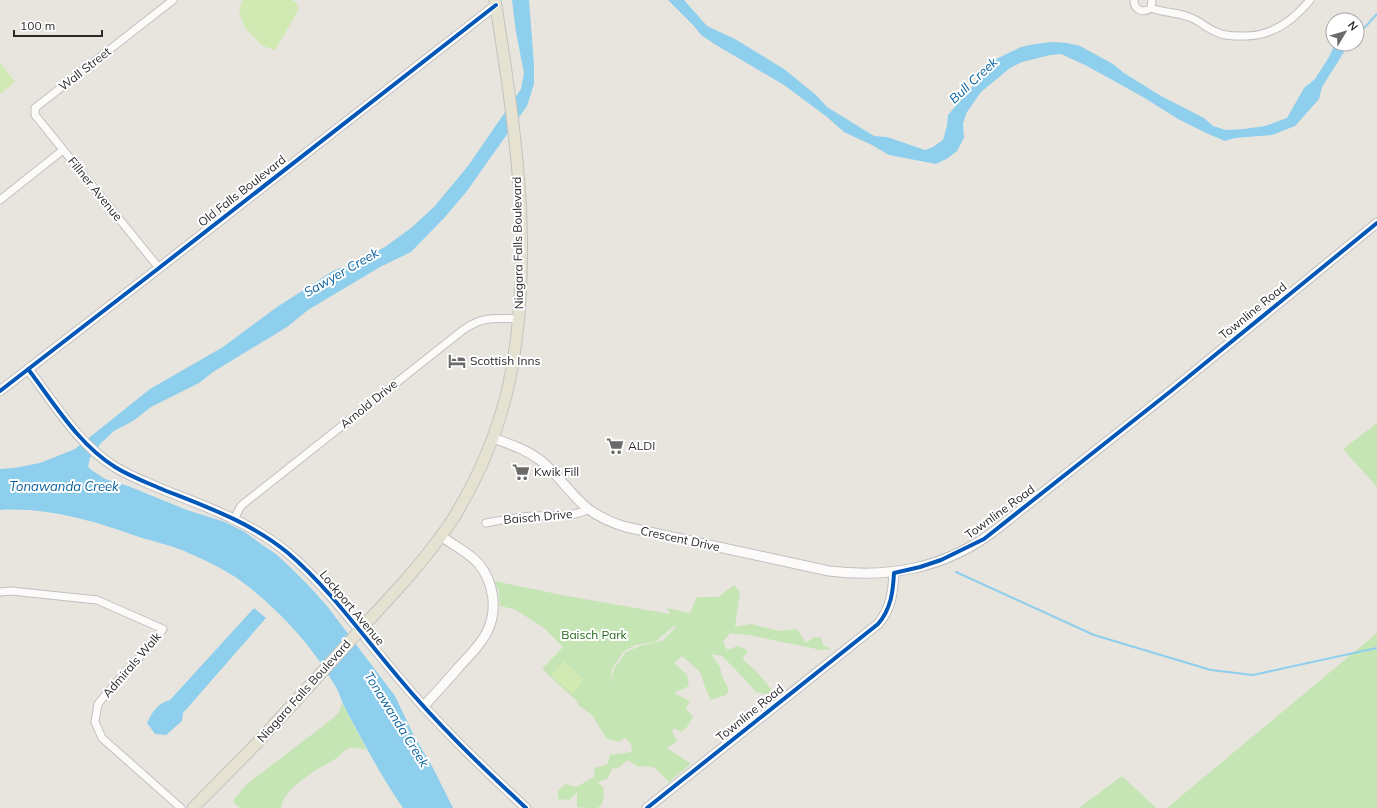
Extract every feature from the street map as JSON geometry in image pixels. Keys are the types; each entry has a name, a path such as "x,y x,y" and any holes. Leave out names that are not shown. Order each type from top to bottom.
{"main road":[{"name":"Niagara Falls Boulevard","path":"193,808 257,743 418,566 453,518 467,493 492,438 510,378 519,319 521,273 517,166 514,131 495,3"}],"street":[{"name":"Wall Street","path":"35,108 173,0"},
{"path":"1134,0 1135,7 1139,11 1146,11 1151,4 1161,12 1190,17 1215,32 1226,36 1261,35 1282,26 1302,10 1310,0"},
{"name":"Old Falls Boulevard","path":"0,391 159,268 495,3"},
{"name":"Fillner Avenue","path":"35,108 35,115 159,268"},
{"path":"0,200 63,150"},
{"name":"Townline Road","path":"647,808 874,627 884,616 891,603 894,573 941,560 984,539 1377,223"},
{"name":"Arnold Drive","path":"234,519 239,509 247,501 474,322 483,319 496,318 519,319"},
{"name":"Lockport Avenue","path":"28,369 81,438 116,468 234,519 267,538 286,552 306,570 338,605 423,707 526,808"},
{"name":"Crescent Drive","path":"492,438 522,449 541,461 589,509 606,520 626,528 799,565 849,573 894,573"},
{"name":"Baisch Drive","path":"486,522 534,516 567,516 578,514 589,509"},
{"path":"423,707 483,639 489,627 493,607 492,592 482,569 470,556 441,536"},
{"name":"Admirals Walk","path":"0,592 12,590 97,600 163,629 156,639 98,704 95,722 102,738 181,808"}],"green space":[{"path":"242,0 292,0 297,3 298,11 275,50 263,46 245,28 239,12"},
{"path":"0,62 15,82 0,94"},
{"path":"1377,423 1377,487 1343,449"},
{"name":"Baisch Park","path":"494,581 567,596 670,614 667,608 690,613 697,597 718,597 734,585 740,592 735,627 751,624 780,631 797,629 806,643 814,637 821,638 823,645 831,649 821,650 749,635 730,633 723,642 727,650 738,646 748,651 742,659 754,669 773,691 772,696 756,692 722,656 711,654 720,667 722,676 729,690 726,695 711,700 700,672 682,656 674,663 687,675 689,686 674,693 690,701 686,708 693,717 687,727 681,732 674,728 672,731 677,741 667,748 691,764 669,782 655,768 646,766 639,767 627,760 620,767 612,769 608,778 598,782 603,787 604,792 603,802 599,807 577,807 577,793 569,800 558,799 558,791 565,784 576,787 594,777 595,768 608,764 610,755 632,752 631,744 625,738 619,742 607,739 592,715 578,705 577,701 542,669 563,647 544,628 514,609 500,606 498,589","holes":["675,625 676,627 662,641 640,646 626,652 614,669 610,683 612,669 624,651 636,645 655,642"]},
{"path":"1377,633 1377,808 1167,808"},
{"path":"564,661 584,680 572,694 551,675"},
{"path":"342,703 367,750 349,748 344,751 337,758 303,779 295,786 283,800 281,808 240,808 233,802 247,784 332,719 339,712"},
{"path":"1122,776 1156,808 1079,808"}],"water":[{"name":"Tonawanda Creek","path":"512,0 529,0 534,84 527,106 467,191 445,217 411,252 380,267 308,310 287,327 213,372 199,383 151,407 133,421 114,431 99,445 90,458 88,467 105,479 128,486 187,510 225,522 245,532 276,554 310,587 327,606 395,696 413,734 433,768 453,808 403,808 372,759 345,708 336,687 325,669 293,628 255,592 234,576 220,568 172,546 70,516 35,511 0,510 0,469 40,463 75,449 150,389 223,347 277,307 333,271 360,260 385,247 411,228 434,207 468,166 521,89 524,73 516,32"},
{"path":"668,0 684,0 707,26 735,39 784,69 816,95 827,107 874,136 887,137 925,150 933,147 943,140 948,115 984,73 992,61 1021,47 1052,42 1080,46 1113,64 1124,73 1161,96 1204,118 1213,126 1226,130 1265,126 1287,118 1304,88 1315,79 1331,52 1344,52 1322,87 1319,99 1295,126 1272,135 1235,138 1225,141 1178,119 1143,97 1087,66 1061,54 1050,55 1022,62 1010,68 981,92 967,112 963,123 964,138 957,151 948,158 936,164 889,155 844,132 827,117 784,85 716,45 701,35"},
{"path":"254,608 266,618 183,713 182,721 166,735 155,734 147,723 153,712 162,703 170,700"}],"waterway":[{"name":"Bull Creek","path":"1365,27 1377,14"},
{"path":"956,572 1094,635 1211,670 1253,675 1377,648"}],"cycle path":[{"path":"0,391 496,5"},
{"path":"647,808 878,624 889,606 894,573 941,560 984,539 1171,391 1377,223"},
{"path":"28,369 67,422 89,447 102,458 127,474 213,509 244,524 274,542 288,553 332,597 428,711 526,808"}],"place":[{"name":"Scottish Inns","path":"457,361"},
{"name":"ALDI","path":"615,446"},
{"name":"Kwik Fill","path":"521,472"}],"water label":[{"name":"Sawyer Creek","path":"341,272"}]}
